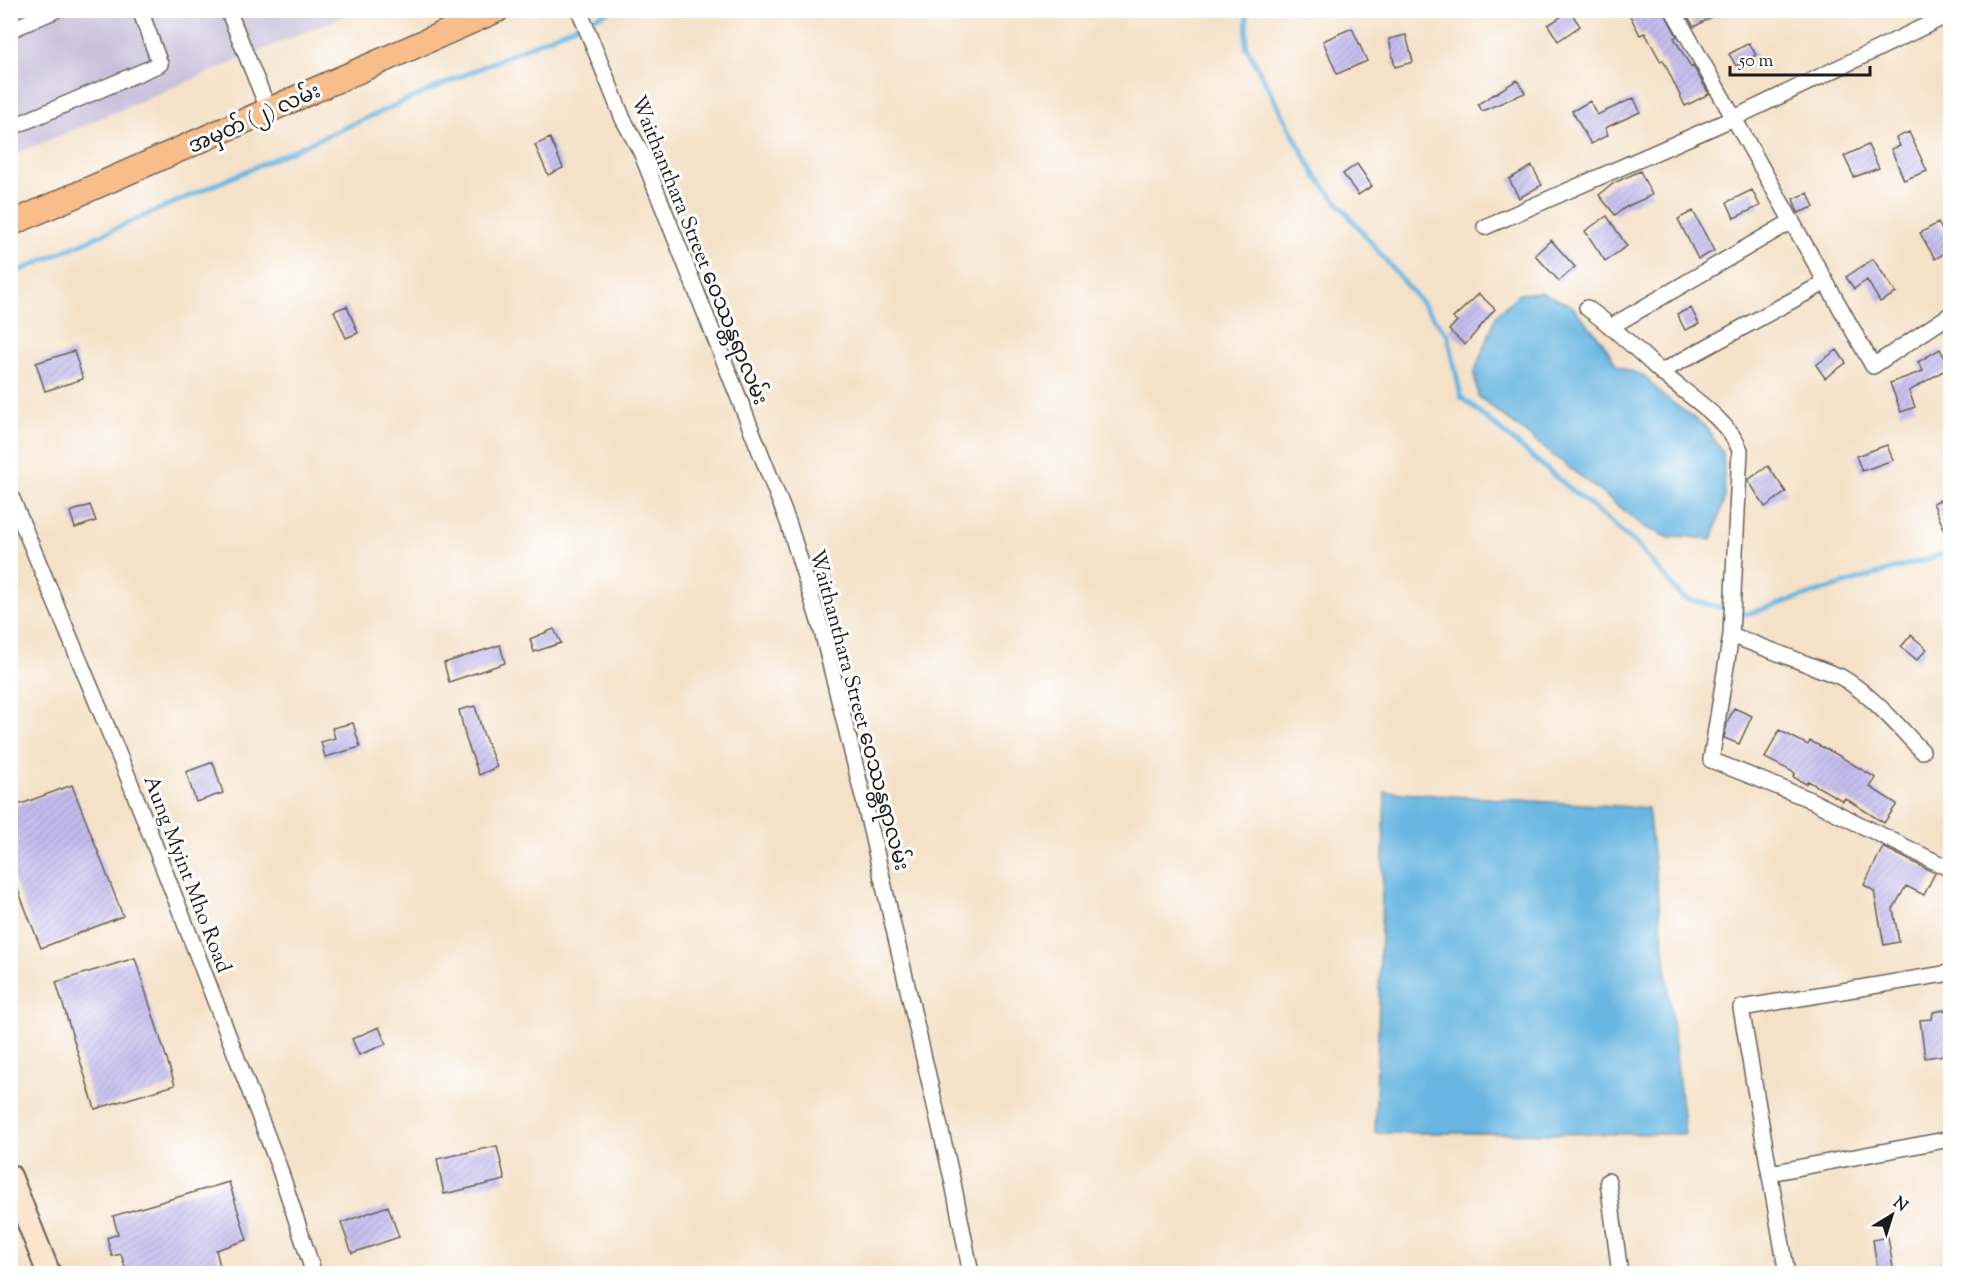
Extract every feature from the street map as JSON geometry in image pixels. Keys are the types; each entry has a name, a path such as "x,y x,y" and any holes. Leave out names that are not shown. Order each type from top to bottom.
{"main road":[{"name":"အမှတ် (၂) လမ်း","path":"11,223 497,10"}],"street":[{"path":"10,128 160,64 140,10"},
{"path":"228,10 269,111"},
{"name":"Waithanthara Street ဝေဿန္တရာလမ်း","path":"579,10 623,119 641,152 788,522 809,588 866,808 953,1183 971,1274"},
{"path":"1673,10 1873,366 1950,315"},
{"path":"10,30 48,12"},
{"path":"1485,227 1734,118 1950,14"},
{"path":"1612,326 1792,221"},
{"path":"1662,372 1826,282"},
{"path":"1587,308 1612,326 1723,423 1736,438 1740,450 1731,635 1710,760 1817,803 1950,869"},
{"name":"Aung Myint Mho Road","path":"10,494 128,777 279,1167 314,1274"},
{"path":"1731,635 1847,681 1872,698 1922,751"},
{"path":"1787,1274 1741,1008 1950,973"},
{"path":"1770,1173 1950,1139"},
{"path":"10,1176 49,1274"},
{"path":"1608,1181 1620,1274"}],"shaded area":[{"path":"11,11 355,11 11,156"}],"water":[{"path":"1541,292 1571,305 1602,341 1617,366 1646,377 1661,394 1706,427 1723,453 1725,497 1712,540 1683,536 1670,538 1646,528 1478,396 1474,373 1497,314 1519,294"},
{"path":"1385,792 1648,808 1685,1134 1375,1133"}],"building":[{"path":"1627,10 1663,10 1677,36 1674,38 1709,94 1685,106 1663,60 1661,62 1645,33 1640,35"},
{"path":"1684,10 1724,10 1694,27"},
{"path":"1570,11 1580,26 1558,41 1548,25"},
{"path":"1352,28 1367,61 1337,74 1323,41"},
{"path":"1406,35 1413,62 1395,67 1389,39"},
{"path":"1749,43 1756,55 1736,66 1729,54"},
{"path":"1517,80 1525,93 1482,111 1478,104"},
{"path":"1634,98 1640,112 1605,128 1608,135 1591,144 1572,111 1590,101 1597,115"},
{"path":"1909,132 1927,171 1904,180 1891,149 1900,146 1896,138"},
{"path":"550,138 563,168 548,175 535,145"},
{"path":"1868,145 1879,168 1854,177 1844,156"},
{"path":"1357,164 1372,186 1358,195 1343,174"},
{"path":"1532,166 1542,185 1519,198 1509,179"},
{"path":"1640,171 1652,195 1626,207 1615,215 1599,195 1614,183"},
{"path":"1752,190 1760,206 1734,218 1727,202"},
{"path":"1808,193 1814,207 1798,213 1793,199"},
{"path":"1693,211 1714,251 1698,259 1678,219"},
{"path":"1607,216 1627,246 1605,261 1585,231"},
{"path":"1938,223 1950,244 1950,250 1935,259 1920,233"},
{"path":"1551,240 1575,267 1559,281 1535,255"},
{"path":"1873,259 1896,293 1880,302 1867,280 1854,289 1846,277"},
{"path":"1479,294 1495,309 1465,345 1449,330 1457,321 1453,318"},
{"path":"347,306 358,333 346,338 334,311"},
{"path":"1691,308 1699,324 1685,330 1677,314"},
{"path":"1940,349 1950,367 1909,391 1915,407 1901,412 1890,383 1923,371 1918,362"},
{"path":"1837,350 1846,363 1825,378 1816,365"},
{"path":"74,351 83,379 45,391 36,363"},
{"path":"1887,445 1893,460 1862,471 1856,456"},
{"path":"1768,466 1786,492 1765,507 1748,480"},
{"path":"1950,496 1950,543 1933,503"},
{"path":"90,505 96,521 75,528 70,512"},
{"path":"554,629 561,643 534,652 530,639"},
{"path":"1911,635 1927,649 1917,660 1901,647"},
{"path":"500,645 505,663 449,682 444,663"},
{"path":"475,706 497,767 479,775 466,739 459,710"},
{"path":"1734,708 1752,716 1739,744 1724,738 1727,723"},
{"path":"353,723 360,747 325,757 321,742 335,738 332,728"},
{"path":"1779,730 1808,745 1810,741 1876,778 1870,787 1897,804 1884,823 1845,798 1843,801 1808,781 1806,784 1793,777 1795,773 1765,758"},
{"path":"213,762 223,793 196,802 186,772"},
{"path":"72,785 123,916 41,948 10,870 10,808"},
{"path":"1883,847 1935,873 1924,895 1906,886 1893,909 1899,942 1884,945 1874,891 1864,885"},
{"path":"135,958 175,1085 95,1109 56,982"},
{"path":"1950,1009 1950,1054 1925,1058 1920,1020 1932,1019 1933,1012"},
{"path":"379,1027 386,1044 359,1055 352,1039"},
{"path":"497,1146 505,1180 444,1194 437,1159"},
{"path":"229,1182 247,1240 216,1250 222,1274 127,1274 121,1254 112,1256 107,1238 118,1234 113,1216"},
{"path":"388,1206 399,1237 352,1253 341,1223"},
{"path":"1888,1237 1894,1274 1878,1274 1873,1240"}],"waterway":[{"path":"10,275 612,10"},
{"path":"1247,10 1246,46 1315,175 1448,335 1461,397 1636,544 1683,598 1746,614 1950,552"}]}
